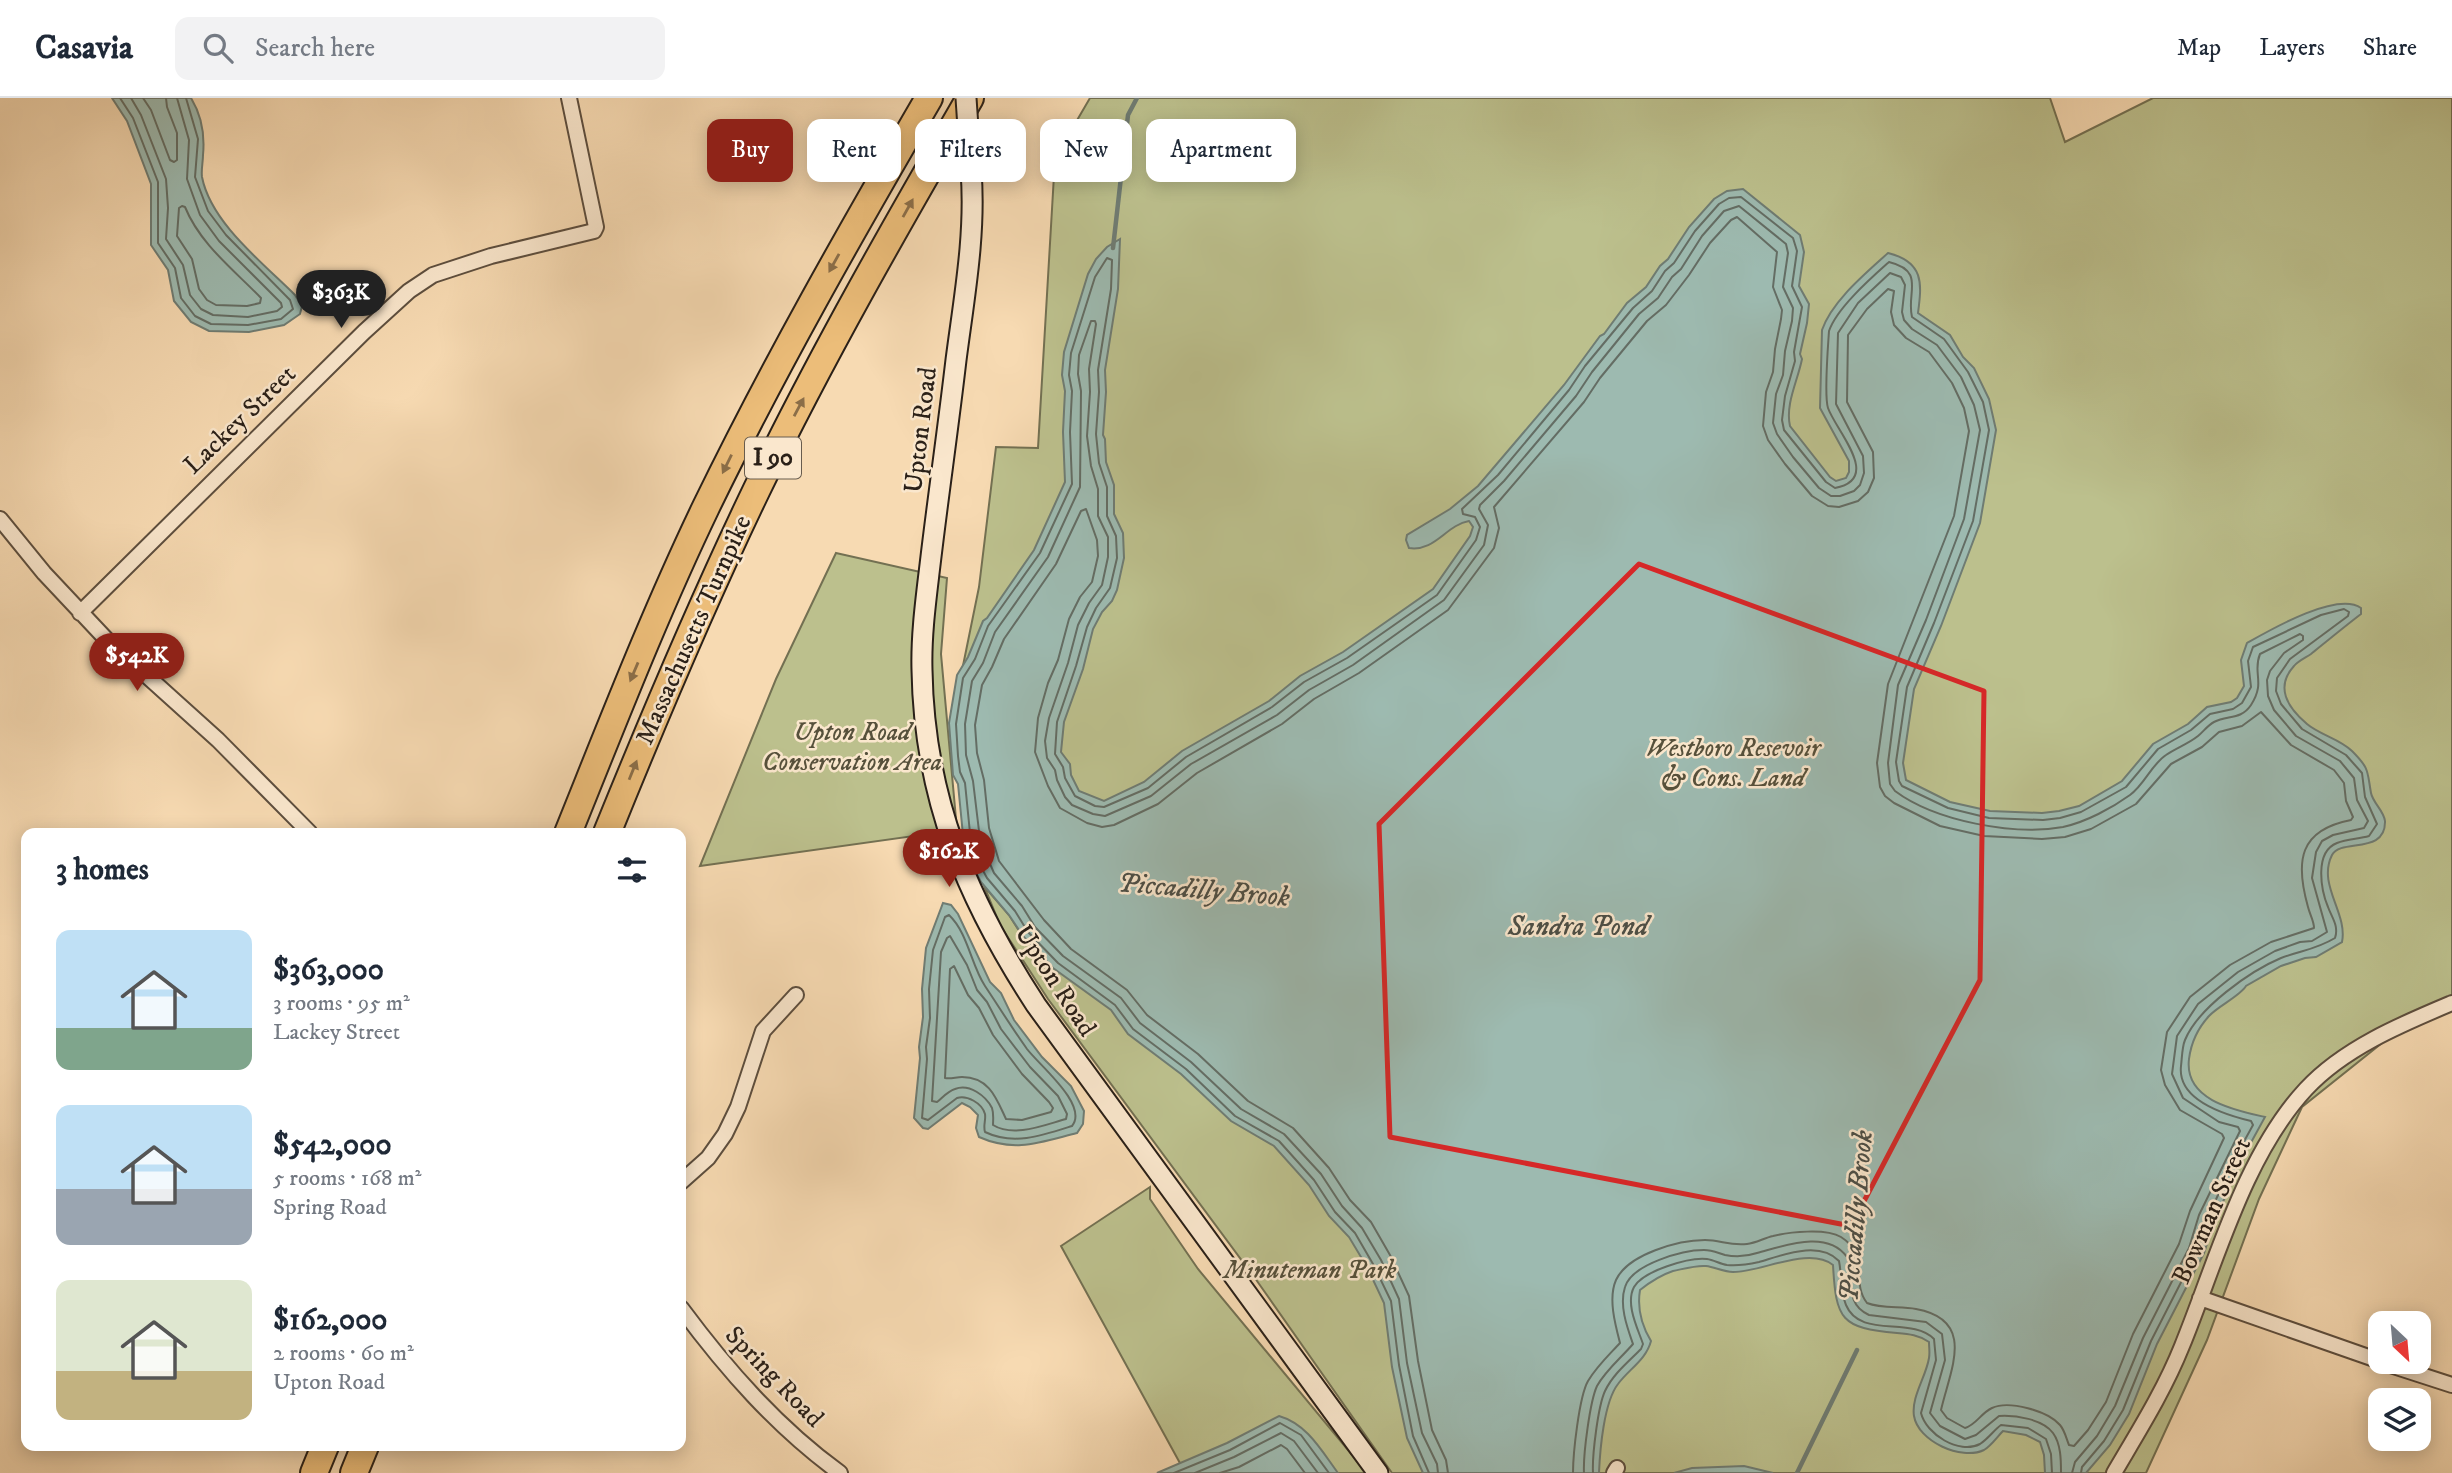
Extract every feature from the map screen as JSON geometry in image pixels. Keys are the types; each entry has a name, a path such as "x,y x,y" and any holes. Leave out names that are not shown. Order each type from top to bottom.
{"highway":[{"name":"Massachusetts Turnpike","path":"570,828 653,625 712,496 803,319 929,98"},
{"name":"Massachusetts Turnpike","path":"609,828 686,643 768,467 968,98"},
{"path":"314,1473 323,1451"},
{"path":"354,1473 363,1451"}],"main road":[{"name":"Upton Road","path":"968,98 971,171 966,278 931,557 922,657 926,728 944,816 964,873 990,929 1031,996 1378,1473"}],"street":[{"name":"Lackey Street","path":"80,613 357,339 409,292 433,275 472,262 594,231 596,227 569,98"},
{"path":"0,519 80,613 127,660 218,740 305,828"},
{"path":"686,1178 708,1158 725,1134 738,1107 763,1031 796,995"},
{"name":"Bowman Street","path":"2113,1473 2158,1395 2181,1348 2248,1179 2278,1124 2307,1088 2372,1039 2452,1003"},
{"path":"2200,1298 2368,1356"},
{"name":"Spring Road","path":"686,1315 750,1394 794,1436 840,1473"},
{"path":"2419,1374 2452,1385"}],"highlighted area":[{"path":"1639,564 1984,691 1980,980 1851,1226 1390,1137 1379,824"}],"green space":[{"name":"Westboro Resevoir & Cons. Land","path":"1090,98 2050,98 2065,142 2153,98 2452,98 2452,997 2422,1011 2302,1107 2259,1199 2207,1340 2146,1473 1392,1473 1257,1281 1048,999 1000,925 984,886 1009,915 1023,937 954,710 979,587 996,447 1038,448 1054,182 1132,182 1132,119 1078,119"},
{"name":"Upton Road Conservation Area","path":"836,553 947,578 941,654 957,830 700,866 776,679"},
{"path":"1150,1187 1150,1199 1198,1269 1367,1473 1180,1473 1181,1465 1061,1246"}],"water":[{"path":"112,98 191,98 202,125 202,174 207,194 240,241 295,295 302,306 300,314 284,325 249,332 209,331 191,322 174,301 168,270 151,245 151,184 127,121"},
{"name":"Sandra Pond","path":"1743,189 1800,235 1804,252 1799,286 1809,304 1800,354 1802,359 1789,418 1790,426 1830,477 1836,481 1846,478 1849,461 1820,408 1822,330 1841,298 1888,253 1900,257 1914,268 1920,283 1918,313 1950,335 1963,357 1974,368 1989,399 1996,430 1980,523 1914,689 1903,763 1906,780 1950,802 1990,811 2042,813 2079,806 2122,781 2153,744 2188,724 2207,707 2231,702 2237,698 2244,686 2241,660 2247,643 2320,608 2350,604 2361,608 2361,614 2296,664 2288,674 2284,689 2289,704 2300,717 2312,728 2347,747 2362,762 2367,770 2372,797 2384,817 2383,832 2371,842 2344,847 2332,855 2328,877 2341,920 2342,942 2316,957 2281,966 2246,986 2209,1016 2196,1036 2189,1059 2194,1084 2214,1101 2265,1117 2242,1159 2214,1222 2204,1253 2157,1344 2129,1414 2110,1445 2086,1473 2045,1473 2040,1442 2026,1435 2003,1431 1987,1448 1975,1453 1953,1451 1932,1441 1917,1425 1914,1416 1917,1394 1929,1356 1929,1342 1914,1335 1878,1331 1853,1324 1845,1318 1836,1298 1833,1265 1811,1258 1733,1272 1706,1266 1690,1267 1664,1275 1640,1290 1641,1317 1651,1341 1645,1354 1618,1384 1609,1402 1599,1473 1423,1473 1407,1438 1392,1367 1384,1303 1349,1237 1329,1216 1309,1185 1274,1146 1231,1121 1181,1074 1128,1034 1111,1010 1053,968 1023,936 981,882 973,867 963,835 958,784 953,775 949,723 957,675 968,657 983,621 1034,550 1065,482 1065,391 1062,375 1064,352 1088,274 1107,247 1120,239 1118,289 1105,370 1103,435 1106,462 1114,485 1114,514 1123,533 1124,558 1117,590 1093,629 1083,669 1064,722 1061,752 1070,764 1071,775 1079,791 1104,801 1144,782 1182,751 1269,701 1300,676 1343,652 1433,589 1470,536 1473,527 1469,521 1461,523 1433,542 1418,548 1409,548 1407,535 1450,509 1478,486 1564,385 1627,303 1646,287 1689,227 1714,199 1727,191"},
{"path":"943,903 951,905 958,914 990,982 1001,993 1014,1020 1042,1057 1071,1086 1084,1111 1083,1124 1077,1133 1028,1144 992,1142 979,1137 976,1128 978,1115 962,1103 928,1129 923,1128 914,1118 926,948"},
{"path":"1279,1416 1305,1431 1338,1473 1157,1473 1227,1443"},
{"path":"1744,1466 1773,1473 1674,1473 1692,1468"}],"waterway":[{"name":"Piccadilly Brook","path":"1113,248 1128,115 1137,98"},
{"name":"Piccadilly Brook","path":"1797,1473 1857,1350"}],"park label":[{"name":"Minuteman Park","path":"1310,1270"}]}
